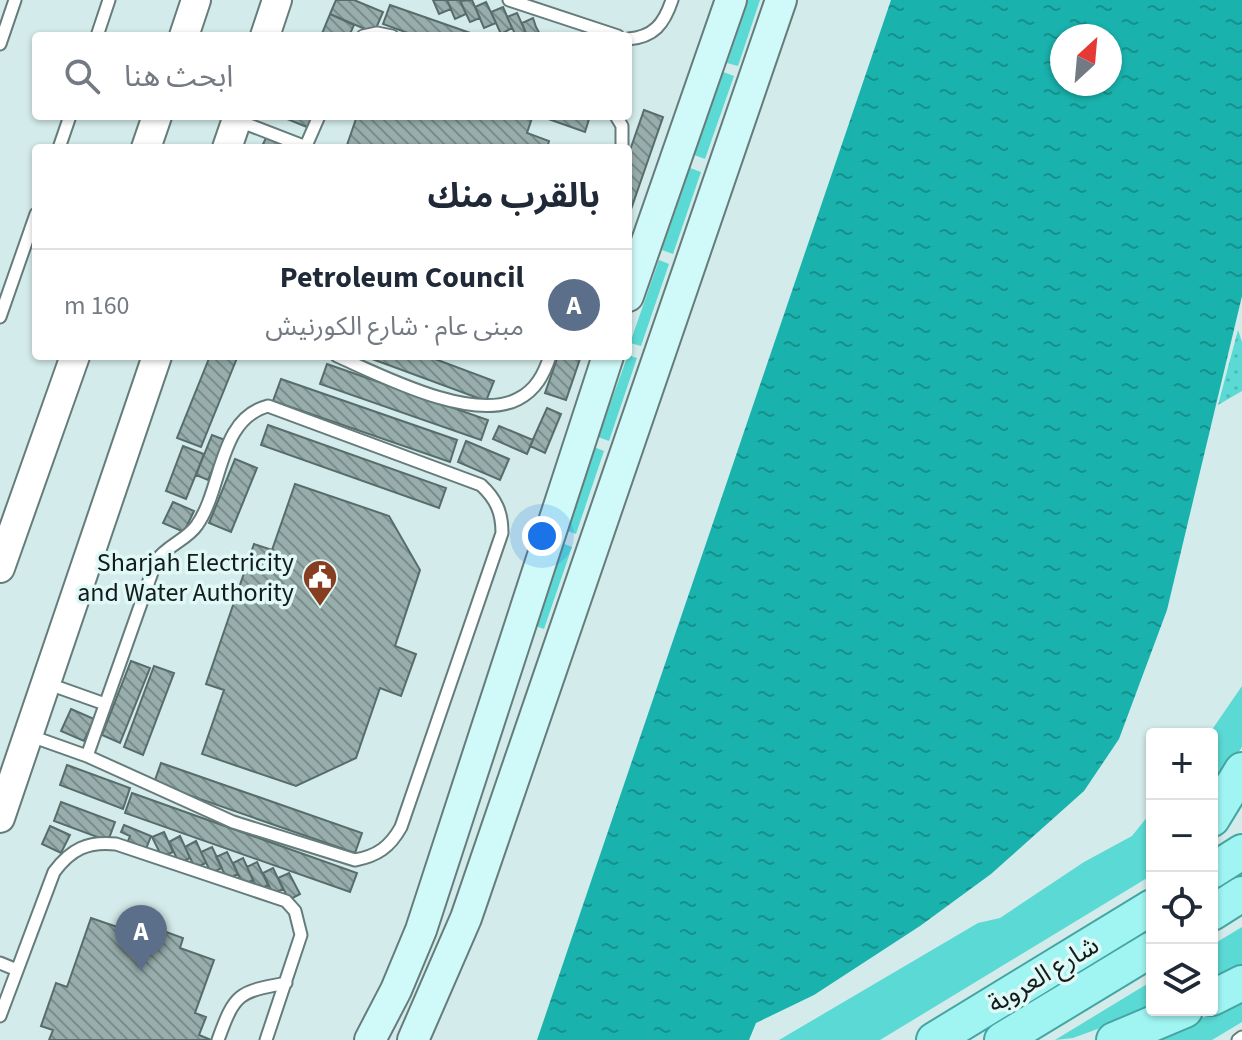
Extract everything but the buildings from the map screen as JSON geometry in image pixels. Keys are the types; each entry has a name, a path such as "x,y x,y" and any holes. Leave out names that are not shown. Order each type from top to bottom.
{"main road":[{"path":"632,279 731,0"},
{"path":"413,1040 466,918 781,0"},
{"path":"370,1040 409,960 607,360"},
{"path":"1218,809 1242,770"},
{"path":"1218,867 1242,852"},
{"path":"1218,909 1242,894"},
{"name":"شارع العروبة","path":"934,1040 1146,911"},
{"name":"شارع العروبة","path":"1002,1040 1146,953"},
{"path":"383,1040 402,1006 409,960"},
{"path":"1218,995 1242,983"},
{"path":"1114,1040 1171,1016"}],"street":[{"path":"185,32 196,0"},
{"path":"266,32 277,0"},
{"path":"147,144 156,120"},
{"path":"228,144 236,120"},
{"path":"0,568 74,360"},
{"path":"0,818 156,360"}],"lane":[{"path":"0,44 15,0"},
{"path":"98,32 109,0"},
{"path":"509,0 606,32"},
{"path":"632,38 654,32 663,22 672,0"},
{"path":"60,144 69,120"},
{"path":"242,120 298,144"},
{"path":"306,144 317,120"},
{"path":"618,120 622,126 622,144"},
{"path":"0,317 32,225"},
{"path":"21,256 32,250"},
{"path":"346,360 395,381 458,402 487,405 515,401 524,396 540,380 548,360"},
{"path":"27,735 87,756 246,827 355,860 383,850 401,827 502,533 498,506 481,485 268,406 256,409 238,425 208,506 198,524 191,533 168,546 156,561 87,756"},
{"path":"46,683 105,704"},
{"path":"0,1016 5,985 17,970 54,872 72,852 98,842 116,844 286,901 295,911 301,935 266,1040"},
{"path":"0,963 17,970"},
{"path":"218,1040 231,1003 239,994 286,983"}],"shaded area":[{"path":"748,0 760,0 738,66 727,63"},
{"path":"723,72 734,76 705,159 694,155"},
{"path":"690,168 701,172 673,254 662,250"},
{"path":"659,260 669,264 641,346 632,344"},
{"path":"1238,330 1242,342 1242,391 1218,405"},
{"path":"632,356 637,358 609,441 598,437 626,360 632,360"},
{"path":"594,447 604,451 576,534 565,530"},
{"path":"562,543 572,547 544,629 533,625"},
{"path":"1242,686 1242,747 1218,785 1218,728 1213,728"},
{"path":"1146,818 1146,879 880,1040 779,1040 978,923 1000,918 1084,862 1132,836"},
{"path":"1242,927 1242,964 1218,977 1218,944"},
{"path":"1146,985 1146,1011 1073,1038 1055,1040"},
{"path":"1242,1000 1242,1022 1212,1040 1152,1040 1206,1016 1218,1016 1218,1011"}],"water":[{"path":"891,0 1242,0 1242,296 1167,610 1119,739 1084,791 991,874 920,926 814,995 756,1023 749,1040 537,1040"}],"place":[{"name":"Sharjah Electricity and Water Authority","path":"320,608"},
{"name":"Petroleum Council","path":"141,971"}]}
